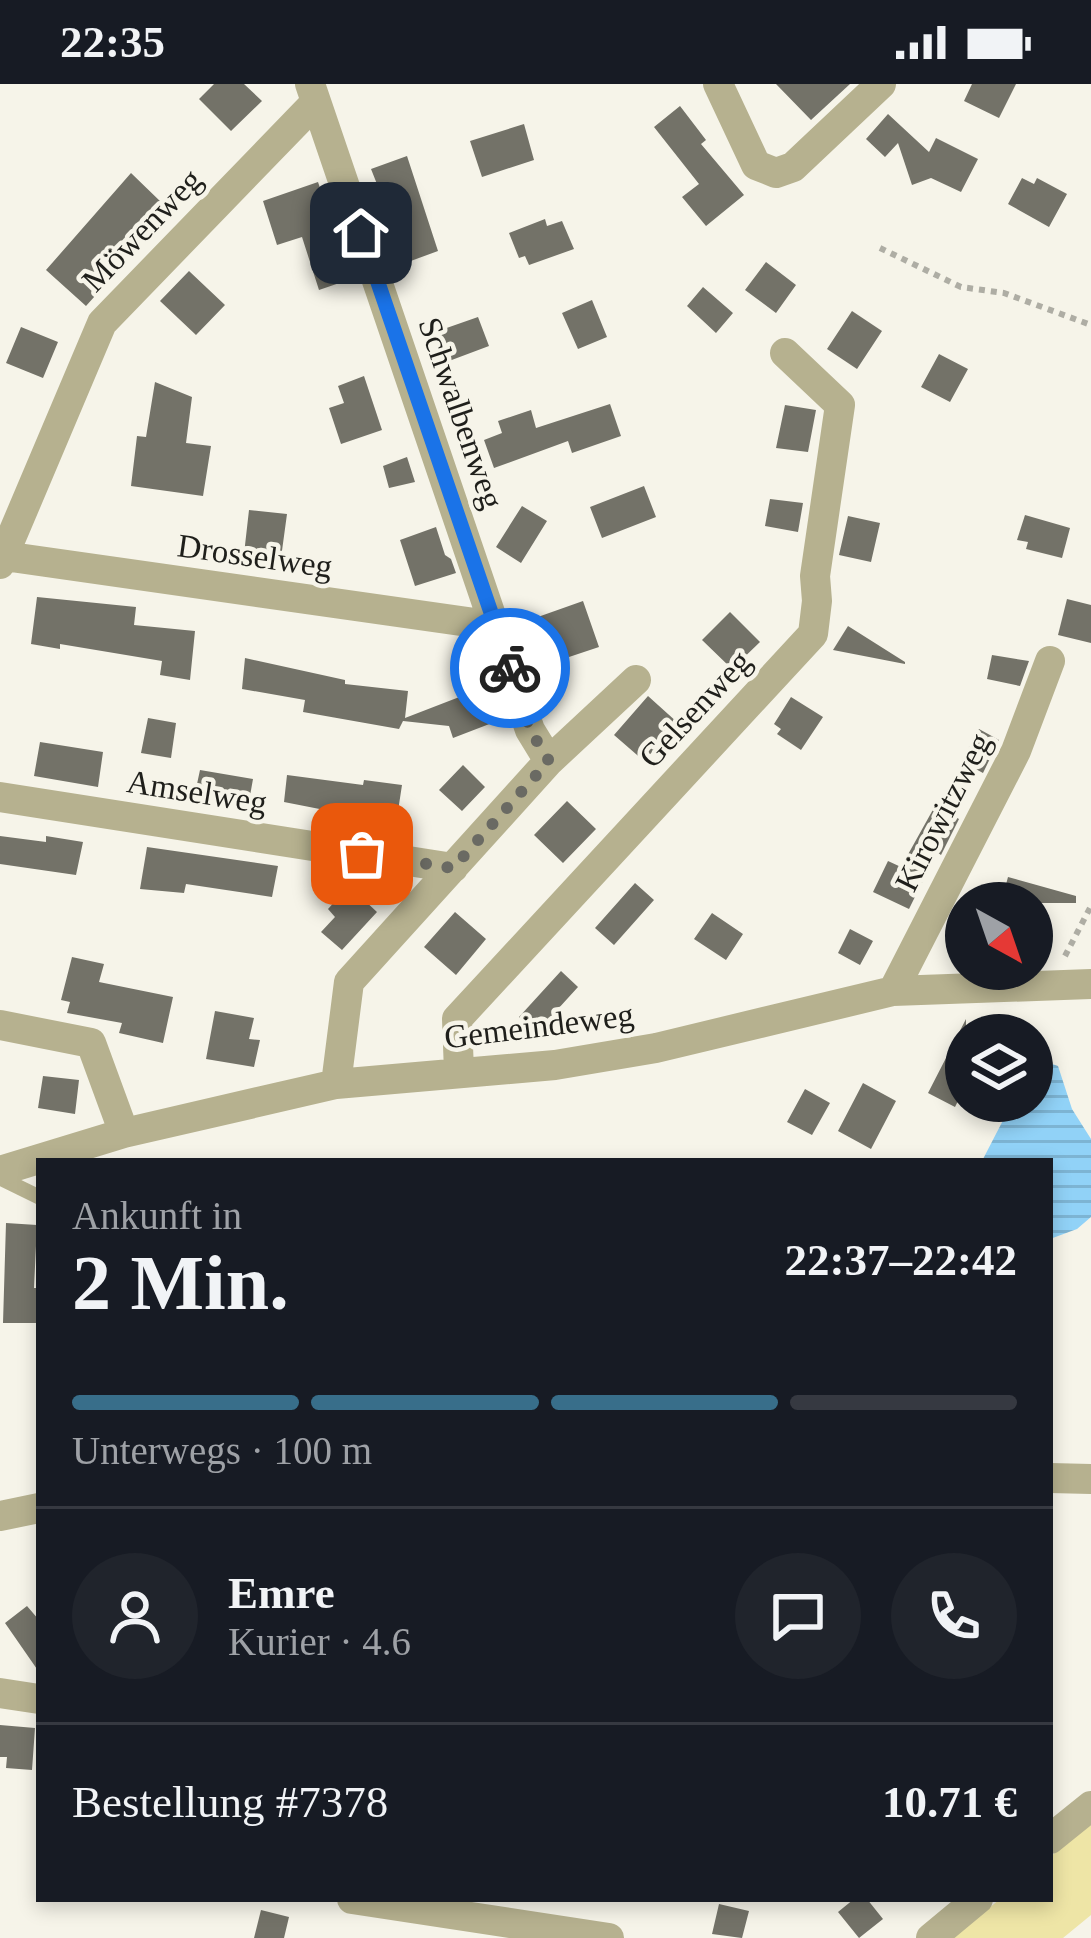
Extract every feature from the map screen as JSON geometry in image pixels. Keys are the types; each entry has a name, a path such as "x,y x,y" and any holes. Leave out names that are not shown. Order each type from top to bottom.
{"street":[{"path":"718,84 756,165 776,173 793,167 881,84"},
{"name":"Möwenweg","path":"2,560 102,322 313,93"},
{"name":"Schwalbenweg","path":"313,93 530,730 549,761"},
{"name":"Gelsenweg","path":"459,1072 458,1019 813,634 814,576 840,405 785,353"},
{"name":"Drosselweg","path":"2,560 496,626"},
{"name":"Kirowitzweg","path":"893,991 1016,751 1050,661"},
{"path":"336,1084 349,982 549,761 636,680"},
{"name":"Amselweg","path":"0,797 453,868"},
{"name":"Gemeindeweg","path":"1053,983 1091,984"},
{"name":"Gemeindeweg","path":"48,1158 124,1133 336,1084 555,1065 656,1048 893,991 945,988"},
{"path":"0,1024 92,1043 124,1133"},
{"name":"Gemeindeweg","path":"0,1174 36,1162"},
{"path":"1053,1478 1091,1479"},
{"path":"0,1516 36,1509"},
{"path":"0,1693 36,1699"},
{"path":"1056,1824 1091,1805"},
{"path":"372,1902 609,1938"},
{"path":"931,1938 974,1902"}],"lane":[{"path":"0,1174 36,1195"}],"path":[{"path":"880,248 961,287 1004,293 1091,325"},
{"path":"1053,979 1091,906"}],"shaded area":[{"path":"1091,1823 1091,1915 1063,1938 953,1938 996,1902 1053,1902 1053,1855"}],"water":[{"path":"1053,1064 1058,1066 1072,1109 1091,1139 1091,1217 1077,1229 1053,1238 1053,1158 984,1158 1002,1122 1053,1122"}],"building":[{"path":"214,84 244,84 262,101 231,131 199,99"},
{"path":"776,84 850,84 811,120"},
{"path":"972,84 1016,84 999,118 964,101"},
{"path":"680,106 706,140 701,144 744,195 706,226 682,197 699,184 654,127"},
{"path":"888,114 929,152 936,138 978,159 961,192 931,178 912,185 898,143 885,157 866,139"},
{"path":"524,124 534,160 482,177 470,141"},
{"path":"407,156 438,251 408,262 371,169"},
{"path":"131,173 162,203 111,259 121,267 86,306 46,270"},
{"path":"1022,178 1034,184 1037,178 1067,194 1049,227 1008,204"},
{"path":"318,182 351,279 319,290 302,237 277,245 263,201"},
{"path":"545,219 547,226 562,221 574,249 529,265 525,256 519,258 509,233"},
{"path":"766,262 796,285 776,313 745,290"},
{"path":"189,271 225,305 196,335 160,301"},
{"path":"703,287 733,313 716,333 687,306"},
{"path":"592,300 607,337 578,349 562,313"},
{"path":"852,311 882,331 857,369 827,349"},
{"path":"478,317 489,346 449,361 438,331"},
{"path":"21,327 58,342 43,378 6,363"},
{"path":"939,354 968,369 950,402 921,387"},
{"path":"364,376 382,430 341,444 329,408 344,403 338,386"},
{"path":"155,382 192,397 186,443 211,446 203,496 131,486 137,436 146,437"},
{"path":"610,404 621,436 572,453 568,441 494,468 484,440 502,433 498,421 531,410 536,428"},
{"path":"785,405 816,410 808,452 776,448"},
{"path":"407,457 415,482 389,488 383,466"},
{"path":"644,486 656,517 602,538 590,507"},
{"path":"770,499 803,503 798,532 765,526"},
{"path":"522,506 547,521 521,563 496,547"},
{"path":"249,510 287,514 281,558 244,554"},
{"path":"1025,515 1070,528 1062,558 1026,549 1028,542 1017,540"},
{"path":"848,516 880,523 871,562 839,555"},
{"path":"436,527 456,573 415,586 400,540"},
{"path":"37,597 136,607 134,625 195,631 190,680 160,675 162,661 60,644 60,649 31,644"},
{"path":"1067,599 1091,605 1091,643 1058,635"},
{"path":"583,601 599,647 551,663 535,618"},
{"path":"730,612 760,642 732,669 702,640"},
{"path":"848,626 905,662 905,664 833,650"},
{"path":"992,655 1029,661 1020,686 987,679"},
{"path":"245,658 345,680 345,684 408,691 405,718 493,684 505,718 453,738 449,726 403,721 399,729 303,712 305,700 242,689"},
{"path":"648,696 678,723 644,761 614,735"},
{"path":"791,697 823,717 801,750 777,734 781,729 774,724"},
{"path":"148,718 176,723 171,758 141,753"},
{"path":"979,729 999,740 983,773 961,761"},
{"path":"40,742 103,752 98,787 34,776"},
{"path":"463,765 485,787 462,811 439,790"},
{"path":"200,770 253,779 248,807 194,798"},
{"path":"287,775 402,785 396,824 284,802"},
{"path":"567,801 596,829 563,863 534,835"},
{"path":"935,806 959,819 909,909 873,892 888,861 901,867"},
{"path":"0,836 83,842 76,875 0,864"},
{"path":"147,847 278,866 272,897 186,884 184,893 140,889"},
{"path":"635,883 654,900 614,945 595,928"},
{"path":"349,886 377,912 342,950 321,932 335,917 328,909"},
{"path":"1053,890 1076,896 1076,903 1053,903"},
{"path":"455,912 486,939 456,975 424,947"},
{"path":"712,913 743,934 726,960 694,939"},
{"path":"850,929 873,941 860,965 838,953"},
{"path":"72,957 104,964 99,982 173,997 163,1043 119,1033 122,1023 67,1013 70,1002 61,1000"},
{"path":"561,971 578,987 537,1032 519,1017"},
{"path":"215,1011 254,1018 249,1039 260,1040 254,1067 206,1059"},
{"path":"945,1060 945,1102 928,1093"},
{"path":"43,1076 79,1080 75,1114 38,1108"},
{"path":"863,1083 896,1101 871,1149 838,1131"},
{"path":"805,1089 830,1103 812,1135 787,1122"},
{"path":"6,1223 36,1225 36,1323 3,1323"},
{"path":"27,1606 36,1616 36,1668 5,1623"},
{"path":"0,1725 35,1728 32,1770 6,1768 7,1757 0,1757"},
{"path":"850,1902 869,1902 883,1919 859,1938 838,1912"},
{"path":"719,1904 749,1911 742,1938 712,1934"},
{"path":"261,1910 289,1917 284,1938 254,1938"}],"way so far":[{"path":"362,854 453,868 549,761 530,730 510,668"}],"route":[{"path":"361,233 510,668"}]}
